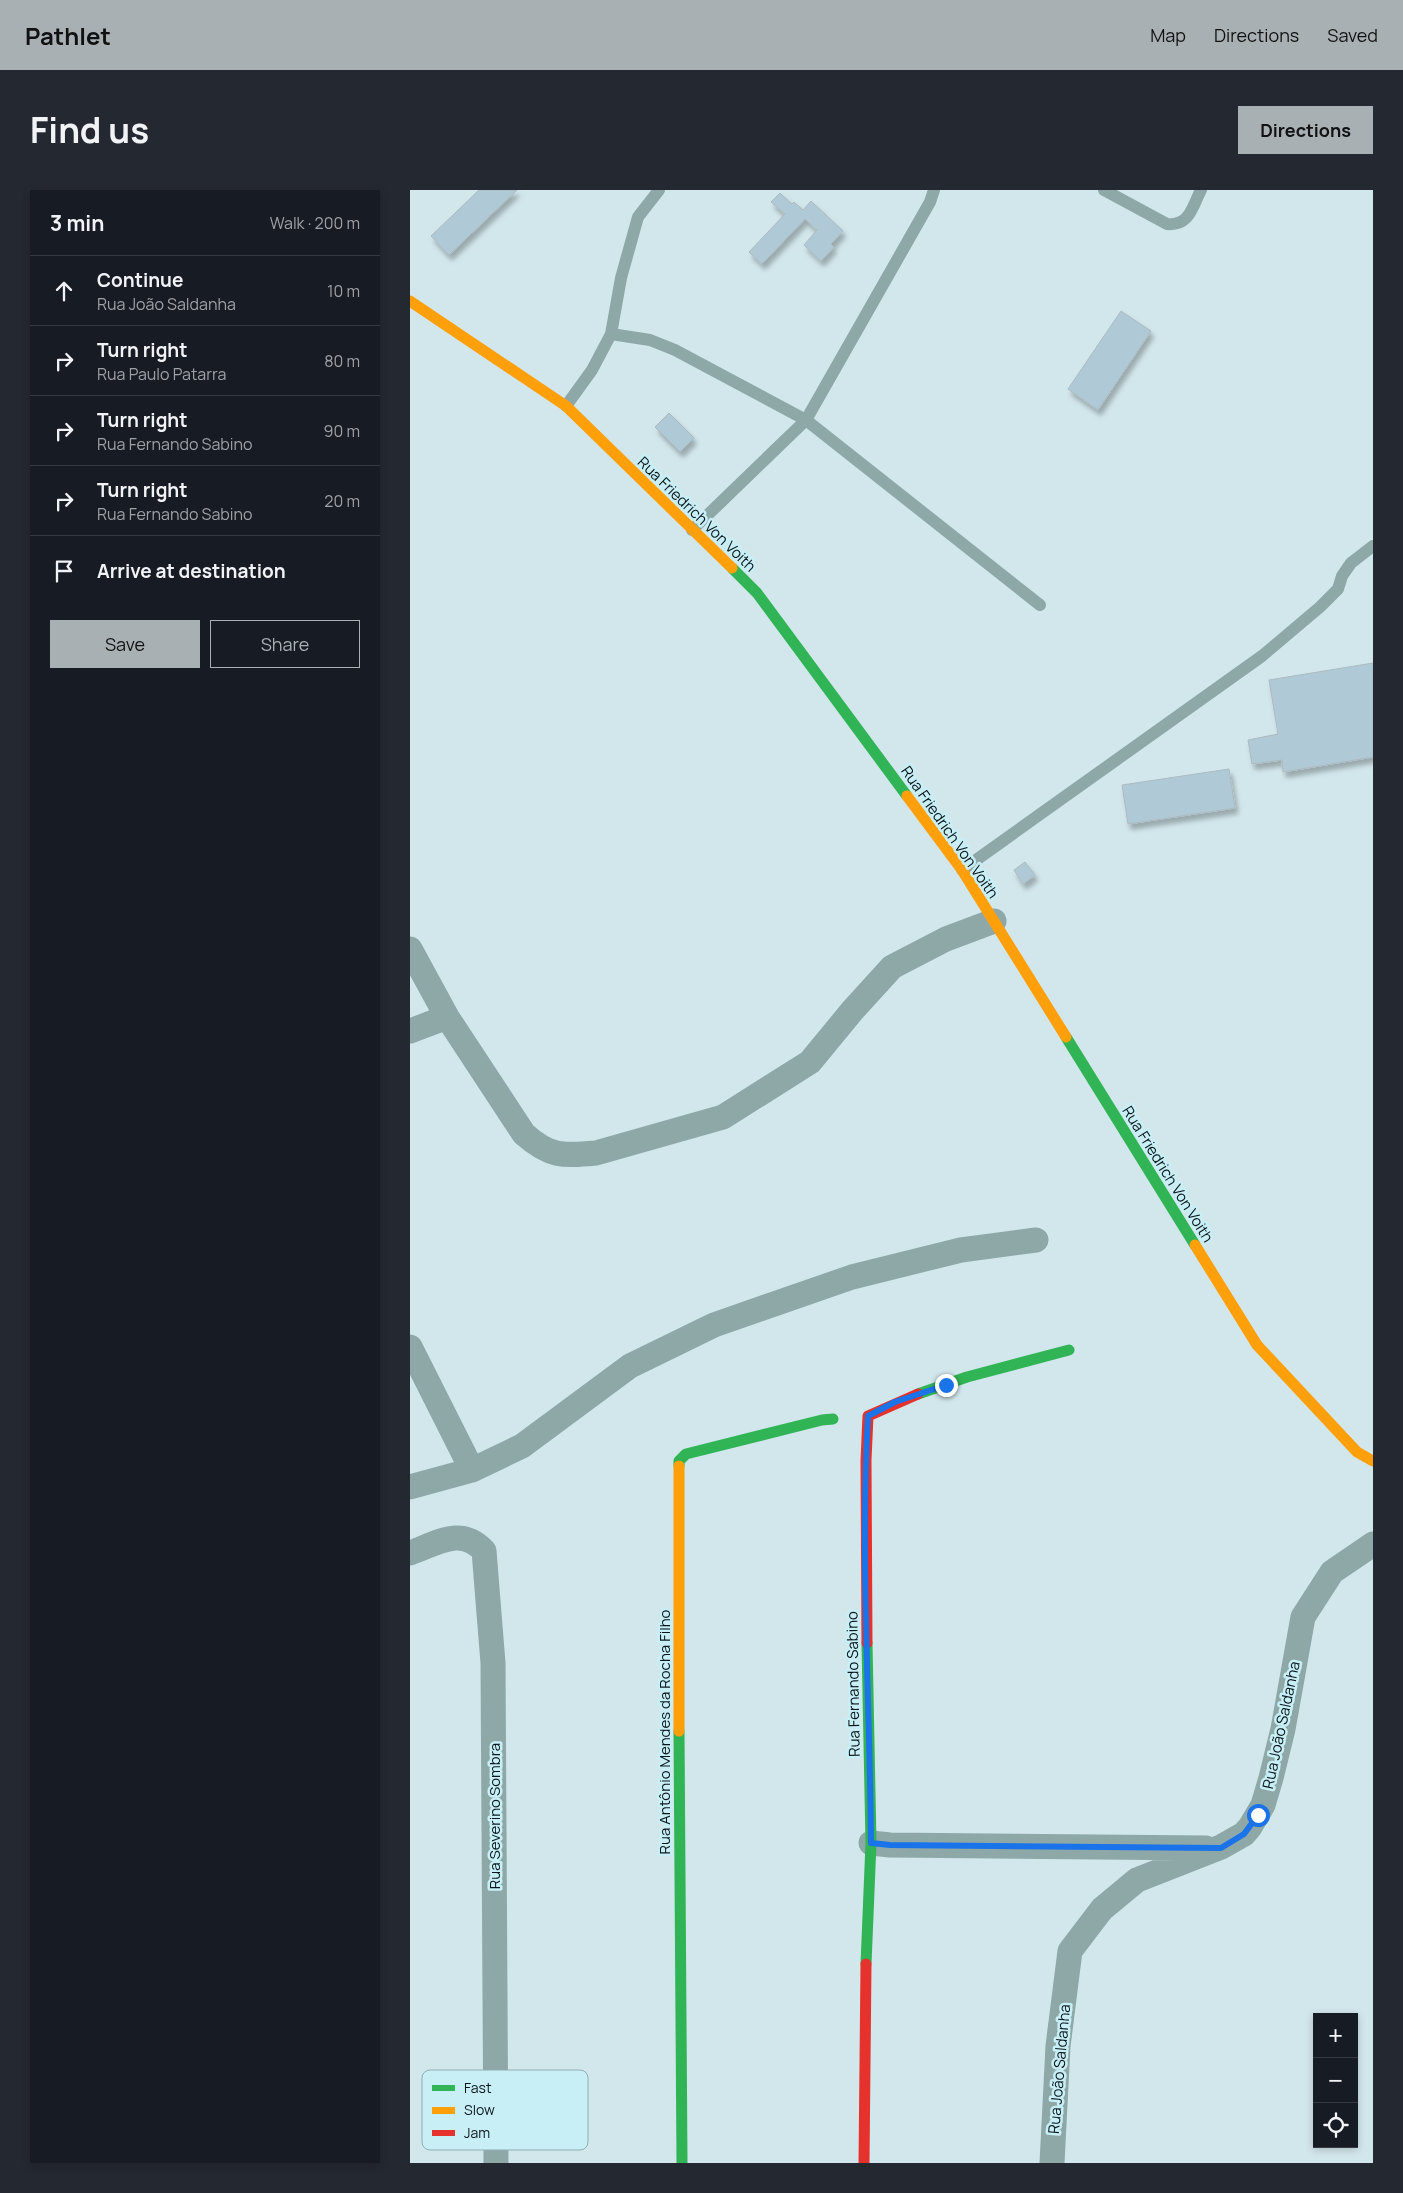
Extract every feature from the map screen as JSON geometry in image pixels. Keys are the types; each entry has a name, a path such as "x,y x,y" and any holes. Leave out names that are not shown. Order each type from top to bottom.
{"street":[{"name":"Rua Friedrich Von Voith","path":"410,301 566,406 757,593 962,870 1257,1345 1357,1452 1373,1462"},
{"path":"410,949 448,1017 524,1134 539,1147 556,1154 596,1153 723,1117 810,1062 852,1011 892,967 946,939 994,921"},
{"path":"410,1031 448,1017"},
{"path":"410,1487 472,1470 522,1446 630,1366 714,1325 852,1277 961,1250 1036,1240"},
{"path":"410,1347 472,1470"},
{"name":"Rua Fernando Sabino","path":"864,2163 864,2001 871,1843 866,1562 868,1416 895,1402 946,1385 1070,1350"},
{"name":"Rua Antônio Mendes da Rocha Filho","path":"682,2163 678,1588 679,1461 686,1454 696,1450 833,1419"},
{"name":"Rua Severino Sombra","path":"410,1553 452,1538 461,1537 473,1540 484,1551 493,1663 495,2070"},
{"name":"Rua João Saldanha","path":"1052,2163 1058,2046 1070,1951 1102,1909 1137,1880 1221,1848 1244,1834 1263,1805 1282,1728 1303,1617 1332,1572 1373,1544"},
{"path":"871,1843 890,1845 1221,1848"},
{"name":"Rua Severino Sombra","path":"496,2150 496,2163"}],"lane":[{"path":"566,406 592,370 611,334 621,278 638,218 659,190"},
{"path":"692,530 806,420 930,202 934,190"},
{"path":"1104,190 1167,224 1177,225 1186,220 1201,190"},
{"path":"611,334 650,340 675,350 806,420 1040,605"},
{"path":"962,870 1262,656 1320,607 1338,589 1342,576 1351,563 1373,546"}],"building":[{"path":"479,190 517,190 449,255 431,236"},
{"path":"780,193 792,204 794,202 803,210 811,201 843,231 831,244 834,247 821,261 804,245 817,230 805,219 762,264 749,252 785,214 771,202"},
{"path":"1121,311 1151,331 1098,410 1068,389"},
{"path":"669,413 694,438 680,452 655,427"},
{"path":"1373,663 1373,757 1283,772 1282,760 1252,764 1248,740 1278,734 1269,680"},
{"path":"1229,769 1235,808 1128,824 1122,785"},
{"path":"1025,862 1035,875 1023,884 1014,870"}],"traffic: fast":[{"path":"732,568 757,593 907,796"},
{"path":"1066,1037 1195,1245"},
{"path":"918,1394 967,1377 1069,1350"},
{"path":"679,1466 679,1461 686,1454 822,1420 833,1419"},
{"path":"866,1964 871,1843 867,1643"},
{"path":"679,1731 682,2163"}],"traffic: slow":[{"path":"410,301 566,406 732,568"},
{"path":"907,796 962,870 1066,1037"},
{"path":"1195,1245 1257,1345 1357,1452 1373,1461"},
{"path":"679,1466 679,1731"}],"traffic: jam":[{"path":"867,1643 866,1460 868,1416 918,1394"},
{"path":"864,2163 866,1964"}],"route":[{"path":"946,1385 895,1402 868,1416 865,1515 871,1843 890,1845 1221,1848 1244,1834 1258,1815"}]}
